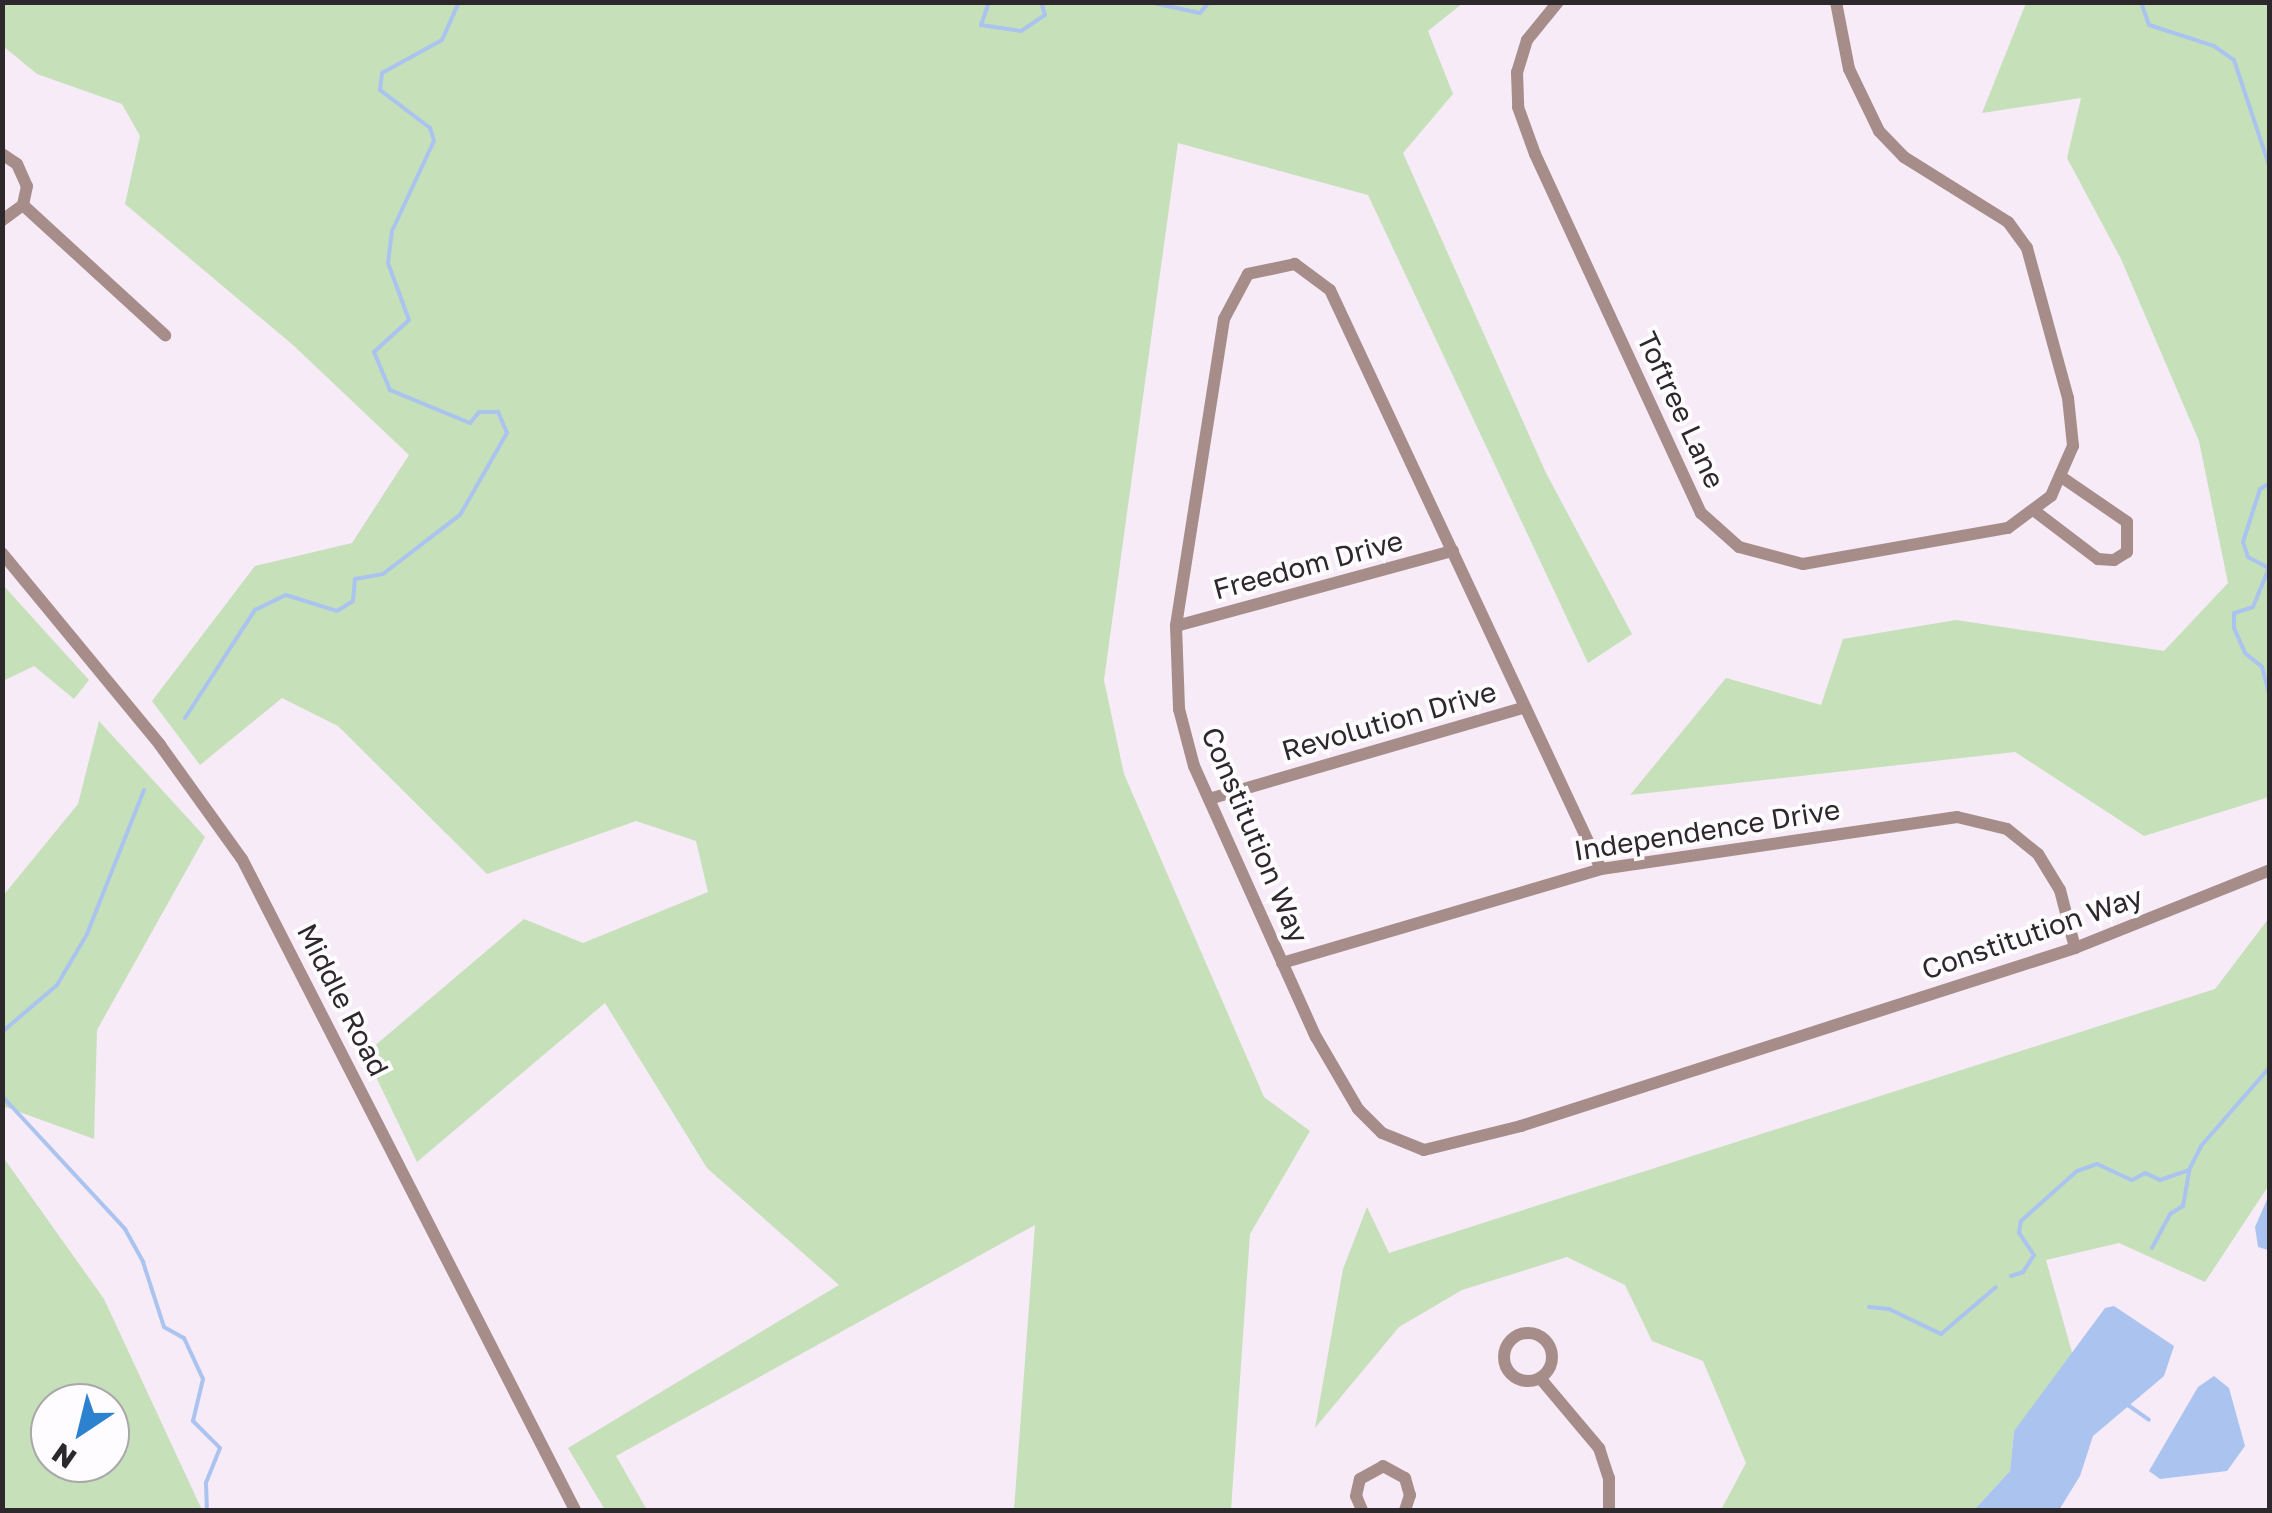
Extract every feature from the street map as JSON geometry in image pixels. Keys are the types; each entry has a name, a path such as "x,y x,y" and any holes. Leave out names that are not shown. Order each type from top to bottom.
{"street":[{"name":"Toftree Lane","path":"1558,2 1520,56 1518,106 1692,498 1712,526 1754,554 1820,563 1974,539 2036,512 2063,478 2073,446 2068,398 2027,248 2008,222 1904,157 1878,131 1849,70 1836,2"},
{"path":"2,154 26,178 23,205 2,220"},
{"path":"23,205 165,335"},
{"name":"Constitution Way","path":"1602,869 1330,290 1295,264 1262,266 1237,286 1224,320 1176,626 1179,709 1209,799 1282,963 1358,1108 1382,1133 1424,1150 1522,1126 2074,948 2270,870"},
{"path":"2036,512 2098,559 2114,560 2128,552 2132,537 2127,522 2063,478"},
{"name":"Freedom Drive","path":"1176,626 1452,550"},
{"name":"Middle Road","path":"2,553 160,745 242,859 575,1510"},
{"name":"Revolution Drive","path":"1209,799 1525,708"},
{"name":"Independence Drive","path":"1282,963 1602,869 1975,819 2008,829 2038,854 2060,890 2074,948"},
{"path":"1540,1378 1599,1448 1610,1478 1609,1510"},
{"path":"1362,1510 1356,1496 1360,1479 1383,1466 1406,1478 1410,1494 1404,1510"}],"green space":[{"path":"2,3 1463,3 1428,31 1453,94 1403,153 1546,473 1632,634 1588,663 1368,195 1178,143 1104,680 1124,774 1264,1097 1310,1131 1250,1234 1231,1510 1014,1510 1035,1225 616,1456 647,1510 605,1510 568,1448 839,1285 707,1168 605,1003 417,1162 365,1054 524,919 583,943 708,892 696,841 636,821 487,874 338,726 282,698 200,765 152,701 255,566 352,543 409,455 293,345 125,204 140,136 122,104 37,74 3,46"},
{"path":"2026,3 2269,3 2269,797 2144,836 2015,752 1630,795 1726,678 1821,705 1843,639 1956,620 2164,651 2228,583 2199,441 2121,259 2067,158 2081,98 1982,113"},
{"path":"3,585 89,680 74,699 34,666 3,681"},
{"path":"99,721 205,837 97,1030 94,1139 3,1106 2,897 78,804"},
{"path":"2269,918 2269,1185 2205,1282 2119,1243 2046,1260 2073,1356 2014,1431 2010,1471 1974,1510 1721,1510 1746,1463 1703,1361 1652,1341 1625,1285 1567,1257 1462,1290 1399,1327 1315,1428 1343,1269 1367,1207 1389,1253 2215,989"},
{"path":"3,1157 104,1299 202,1510 3,1510"}],"water":[{"path":"2269,1195 2268,1250 2258,1247 2255,1227"},
{"path":"2114,1306 2174,1346 2164,1376 2093,1436 2080,1476 2059,1510 1974,1510 2010,1471 2014,1431 2105,1308"},
{"path":"2214,1376 2229,1388 2245,1446 2227,1471 2160,1479 2149,1471 2198,1387"}],"waterway":[{"path":"185,718 255,610 286,595 337,611 353,601 355,579 383,574 460,515 507,433 498,412 479,412 470,423 390,390 374,352 409,320 388,263 392,231 434,141 430,128 380,90 382,73 442,40 459,2"},
{"path":"989,2 981,25 1021,31 1045,15 1041,2"},
{"path":"1149,2 1200,13 1209,2"},
{"path":"2141,2 2149,25 2214,46 2234,60 2270,168"},
{"path":"2270,393 2270,401"},
{"path":"2270,483 2260,489 2243,542 2248,557 2269,568 2253,607 2234,613 2234,628 2245,653 2262,667 2270,696"},
{"path":"2,1032 57,985 87,934 144,790"},
{"path":"2011,1276 2023,1272 2034,1255 2019,1233 2021,1221 2077,1171 2097,1164 2132,1180 2145,1173 2160,1180 2189,1170 2201,1146 2270,1067"},
{"path":"2,1096 125,1229 143,1262 164,1327 184,1338 203,1379 193,1421 220,1448 206,1483 207,1510"},
{"path":"2152,1248 2170,1214 2183,1206 2189,1171"},
{"path":"1869,1307 1889,1309 1941,1334 1996,1287"},
{"path":"2125,1403 2149,1420"}]}
